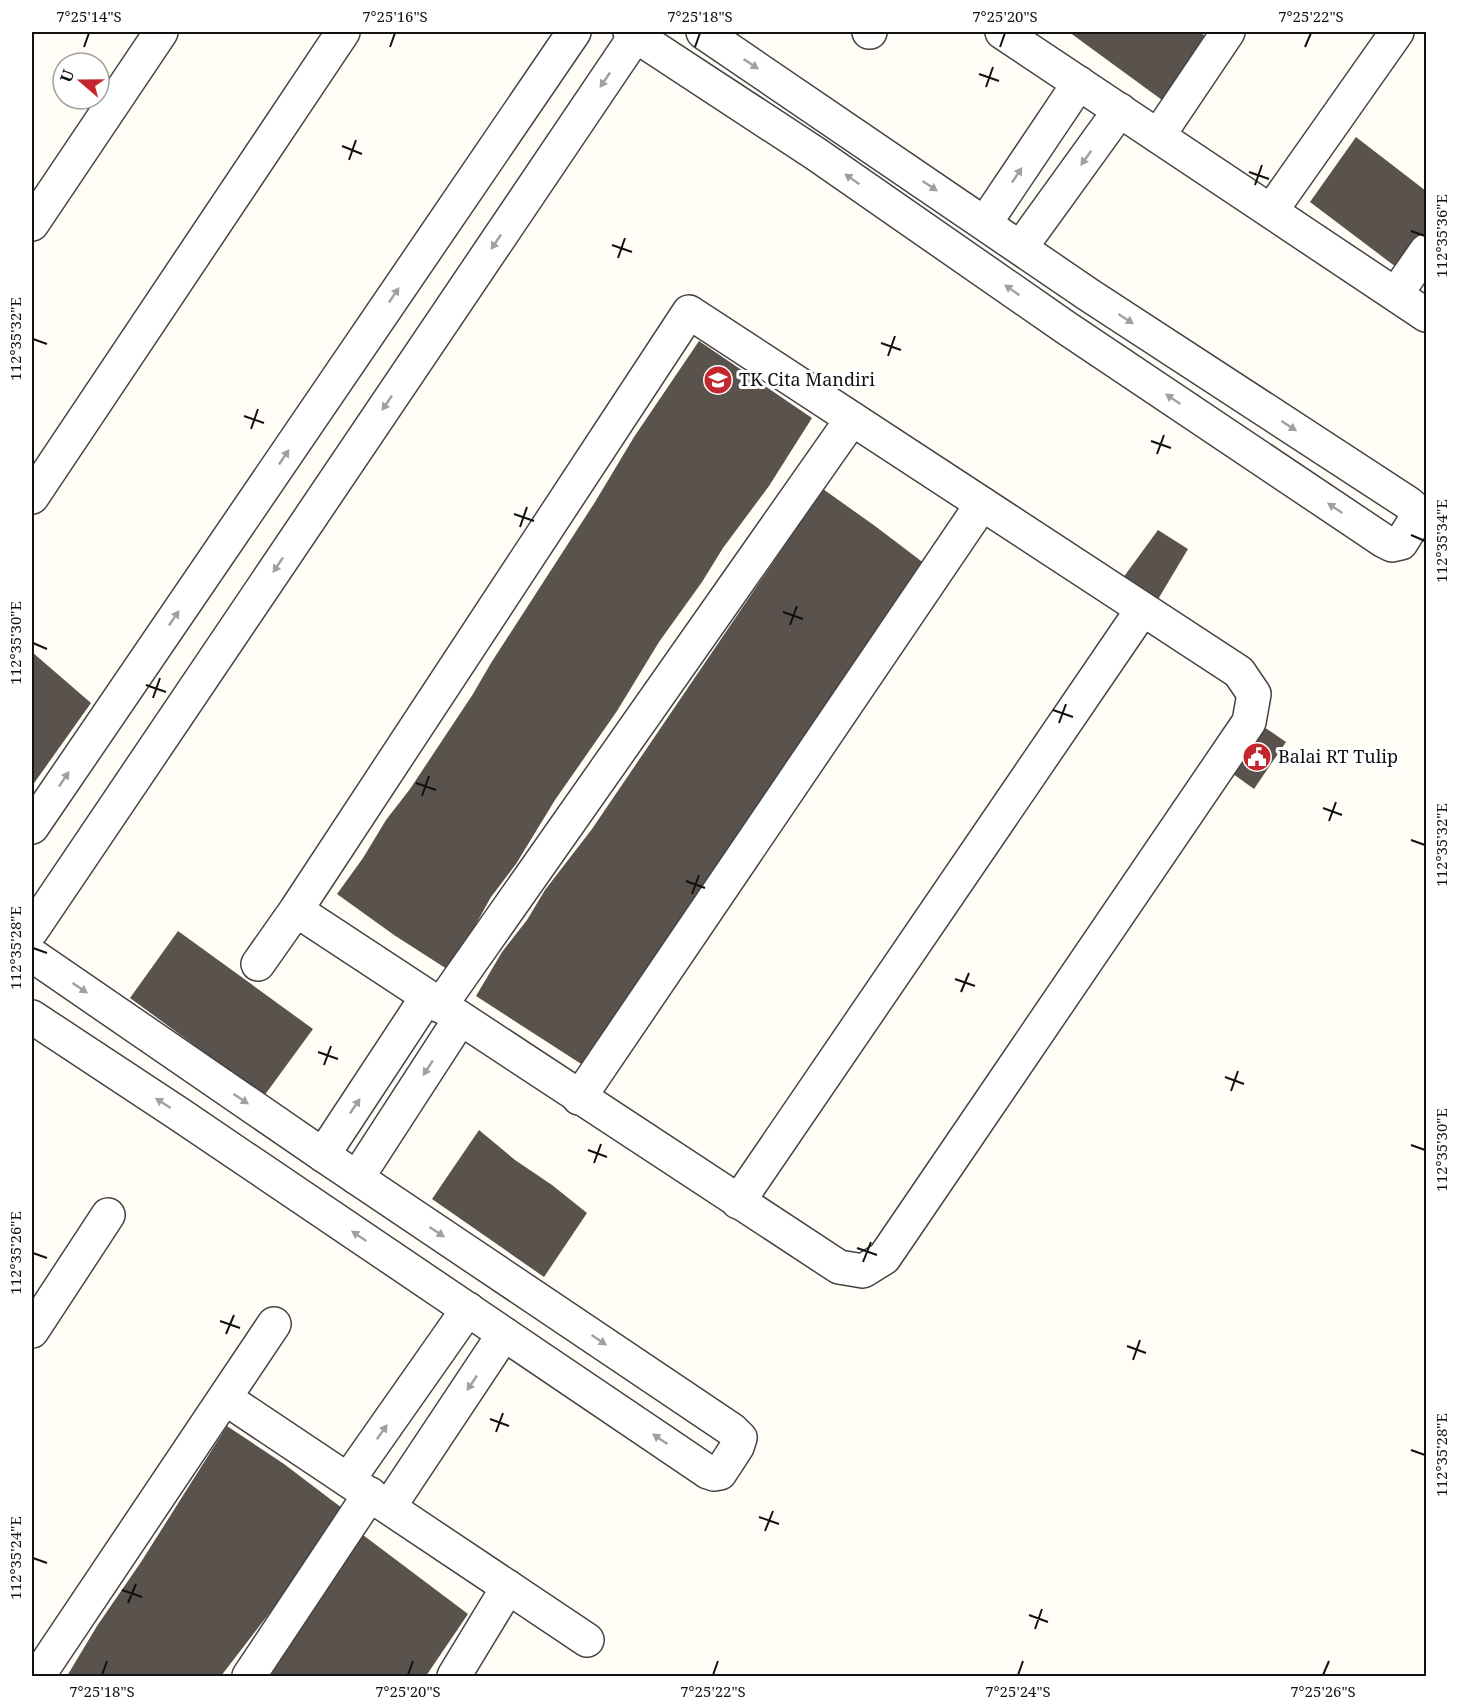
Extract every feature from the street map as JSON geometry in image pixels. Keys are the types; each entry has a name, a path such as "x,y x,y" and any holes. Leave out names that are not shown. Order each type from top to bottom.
{"street":[{"path":"32,225 161,32"},
{"path":"32,496 343,32"},
{"path":"32,827 574,32"},
{"path":"32,930 635,33 816,154 1065,327 1384,541 1392,545 1401,543 1416,519 1416,510 1408,503 1089,295 703,32"},
{"path":"1158,135 1228,32"},
{"path":"1271,211 1398,32"},
{"path":"1024,37 1079,83 1426,315"},
{"path":"985,223 1079,83"},
{"path":"1021,247 1120,110"},
{"path":"1396,294 1426,250"},
{"path":"1065,327 1089,295"},
{"path":"258,964 296,910 689,312 1239,672 1254,694 1249,722 884,1258 863,1271 839,1268 296,910"},
{"path":"322,1155 443,1007 852,419"},
{"path":"579,1098 982,504"},
{"path":"738,1203 1143,610"},
{"path":"32,955 322,1155 732,1430 740,1438 737,1447 720,1473 708,1472 32,1017"},
{"path":"357,1178 443,1007"},
{"path":"386,1254 410,1214"},
{"path":"32,1331 108,1215"},
{"path":"249,1677 369,1494 468,1309"},
{"path":"38,1677 274,1324"},
{"path":"369,1494 504,1334"},
{"path":"225,1398 587,1640"},
{"path":"454,1677 508,1587"}],"building":[{"path":"1069,32 1199,32 1210,39 1184,68 1162,100"},
{"path":"1356,137 1426,191 1426,231 1400,270 1310,202"},
{"path":"699,341 812,418 769,486 723,548 659,642 617,711 555,800 516,864 491,897 450,971 337,894 473,694 634,437"},
{"path":"823,489 929,567 589,1069 476,996 502,952 527,920 545,890 592,829"},
{"path":"1158,530 1188,549 1154,606 1120,582"},
{"path":"32,652 91,703 32,786"},
{"name":"Balai RT Tulip","path":"1261,725 1286,742 1254,789 1229,771"},
{"path":"178,931 313,1029 264,1096 130,998"},
{"path":"479,1130 515,1160 552,1185 587,1213 544,1277 432,1199"},
{"path":"227,1426 284,1464 342,1508 271,1611 221,1676 67,1676 97,1626 141,1562"},
{"path":"363,1535 468,1614 426,1676 270,1676 277,1662"}],"place":[{"name":"TK Cita Mandiri","path":"718,380"},
{"name":"Balai RT Tulip","path":"1257,757"}]}
